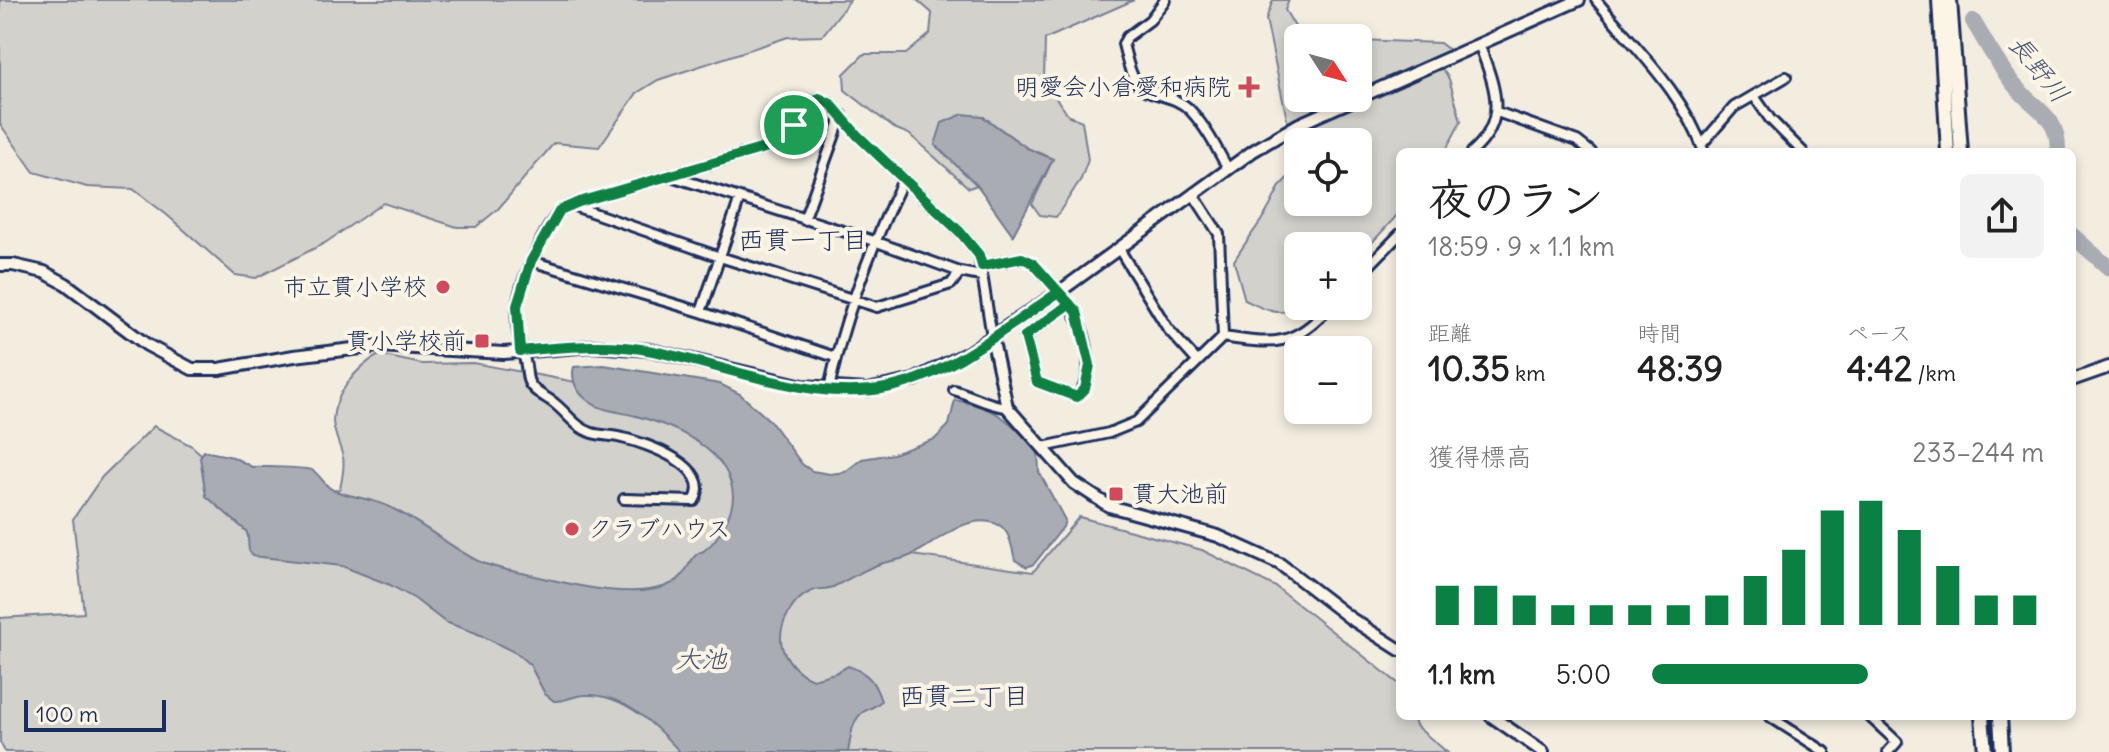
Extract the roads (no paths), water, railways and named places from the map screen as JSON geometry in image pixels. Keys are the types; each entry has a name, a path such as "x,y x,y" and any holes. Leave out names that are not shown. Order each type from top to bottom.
{"main road":[{"path":"1939,0 1948,148"},
{"path":"1950,0 1961,148"},
{"path":"1982,720 1985,752"},
{"path":"2000,720 2002,752"}],"street":[{"path":"1165,0 1150,20 1127,37 1123,44 1131,72 1142,88 1169,97 1188,108 1207,132 1228,169"},
{"path":"1372,92 1563,3 1579,0"},
{"path":"1596,0 1662,77 1693,122 1703,148"},
{"path":"1476,148 1489,135 1497,112 1489,71 1479,44"},
{"path":"1703,148 1734,107 1786,77"},
{"path":"1754,96 1770,119 1799,148"},
{"path":"624,499 694,501 698,494 696,478 658,449 622,437 591,433 533,388 527,380 520,351 517,306 531,261 560,210 771,146 819,98 831,104 857,135 960,232 979,255 1007,407 1074,483 1109,506 1218,536 1280,564 1350,618 1396,647"},
{"path":"0,265 44,272 66,284 155,350 192,369 219,369 378,346 479,353 592,346 650,350 766,379 829,389 867,390 914,380 941,369 1059,292 1228,169 1299,124 1326,112"},
{"path":"1497,112 1577,141 1586,148"},
{"path":"804,220 842,115"},
{"path":"671,176 960,272 982,271 1022,258 1033,263 1070,304 1077,312 1090,365 1085,389 1077,397 1037,382 1025,336 1070,304"},
{"path":"829,389 835,357 874,241 903,180"},
{"path":"1043,447 1125,428 1144,415 1223,337 1219,234 1193,194"},
{"path":"701,312 740,198"},
{"path":"570,205 877,307 951,284 960,272"},
{"path":"1372,263 1396,238"},
{"path":"1119,249 1168,329 1197,361"},
{"path":"531,261 701,312 835,357"},
{"path":"1223,337 1262,343 1293,338 1318,320"},
{"path":"2076,379 2109,367"},
{"path":"954,390 976,396 997,407 1007,407"},
{"path":"1497,720 1543,752"},
{"path":"1777,720 1825,752"},
{"path":"1873,720 1897,742 1888,752"}],"water":[{"path":"963,114 982,116 1027,148 1053,159 1013,235 977,185 935,145 942,123"},
{"name":"大池","path":"604,365 720,384 740,394 770,421 802,464 812,471 830,474 845,472 862,459 893,454 935,439 949,425 955,400 982,407 1002,417 1038,452 1039,472 1065,520 1063,527 1034,564 1027,567 1015,560 1002,527 979,521 968,524 907,557 877,565 833,587 815,590 793,606 784,623 781,641 791,664 813,679 848,666 869,678 881,701 856,720 848,752 680,752 650,722 613,699 585,695 554,701 545,694 530,665 516,653 445,622 390,585 342,566 252,556 246,531 206,496 200,457 204,451 233,457 252,467 312,470 330,488 397,511 466,555 491,566 602,590 658,588 677,580 696,555 711,545 720,532 732,503 730,480 722,466 698,442 667,426 600,407 586,399 574,382 574,367"}],"waterway":[{"name":"長野川","path":"1973,21 2009,78 2050,121 2055,129 2058,148"},
{"name":"長野川","path":"2076,239 2109,268"}],"place":[{"name":"明愛会小倉愛和病院","path":"1249,87"},
{"name":"市立貫小学校","path":"443,287"},
{"name":"貫小学校前","path":"482,341"},
{"name":"貫大池前","path":"1116,494"},
{"name":"クラブハウス","path":"572,529"}],"district":[{"name":"西貫一丁目","path":"803,240"},
{"name":"西貫二丁目","path":"964,696"}]}
